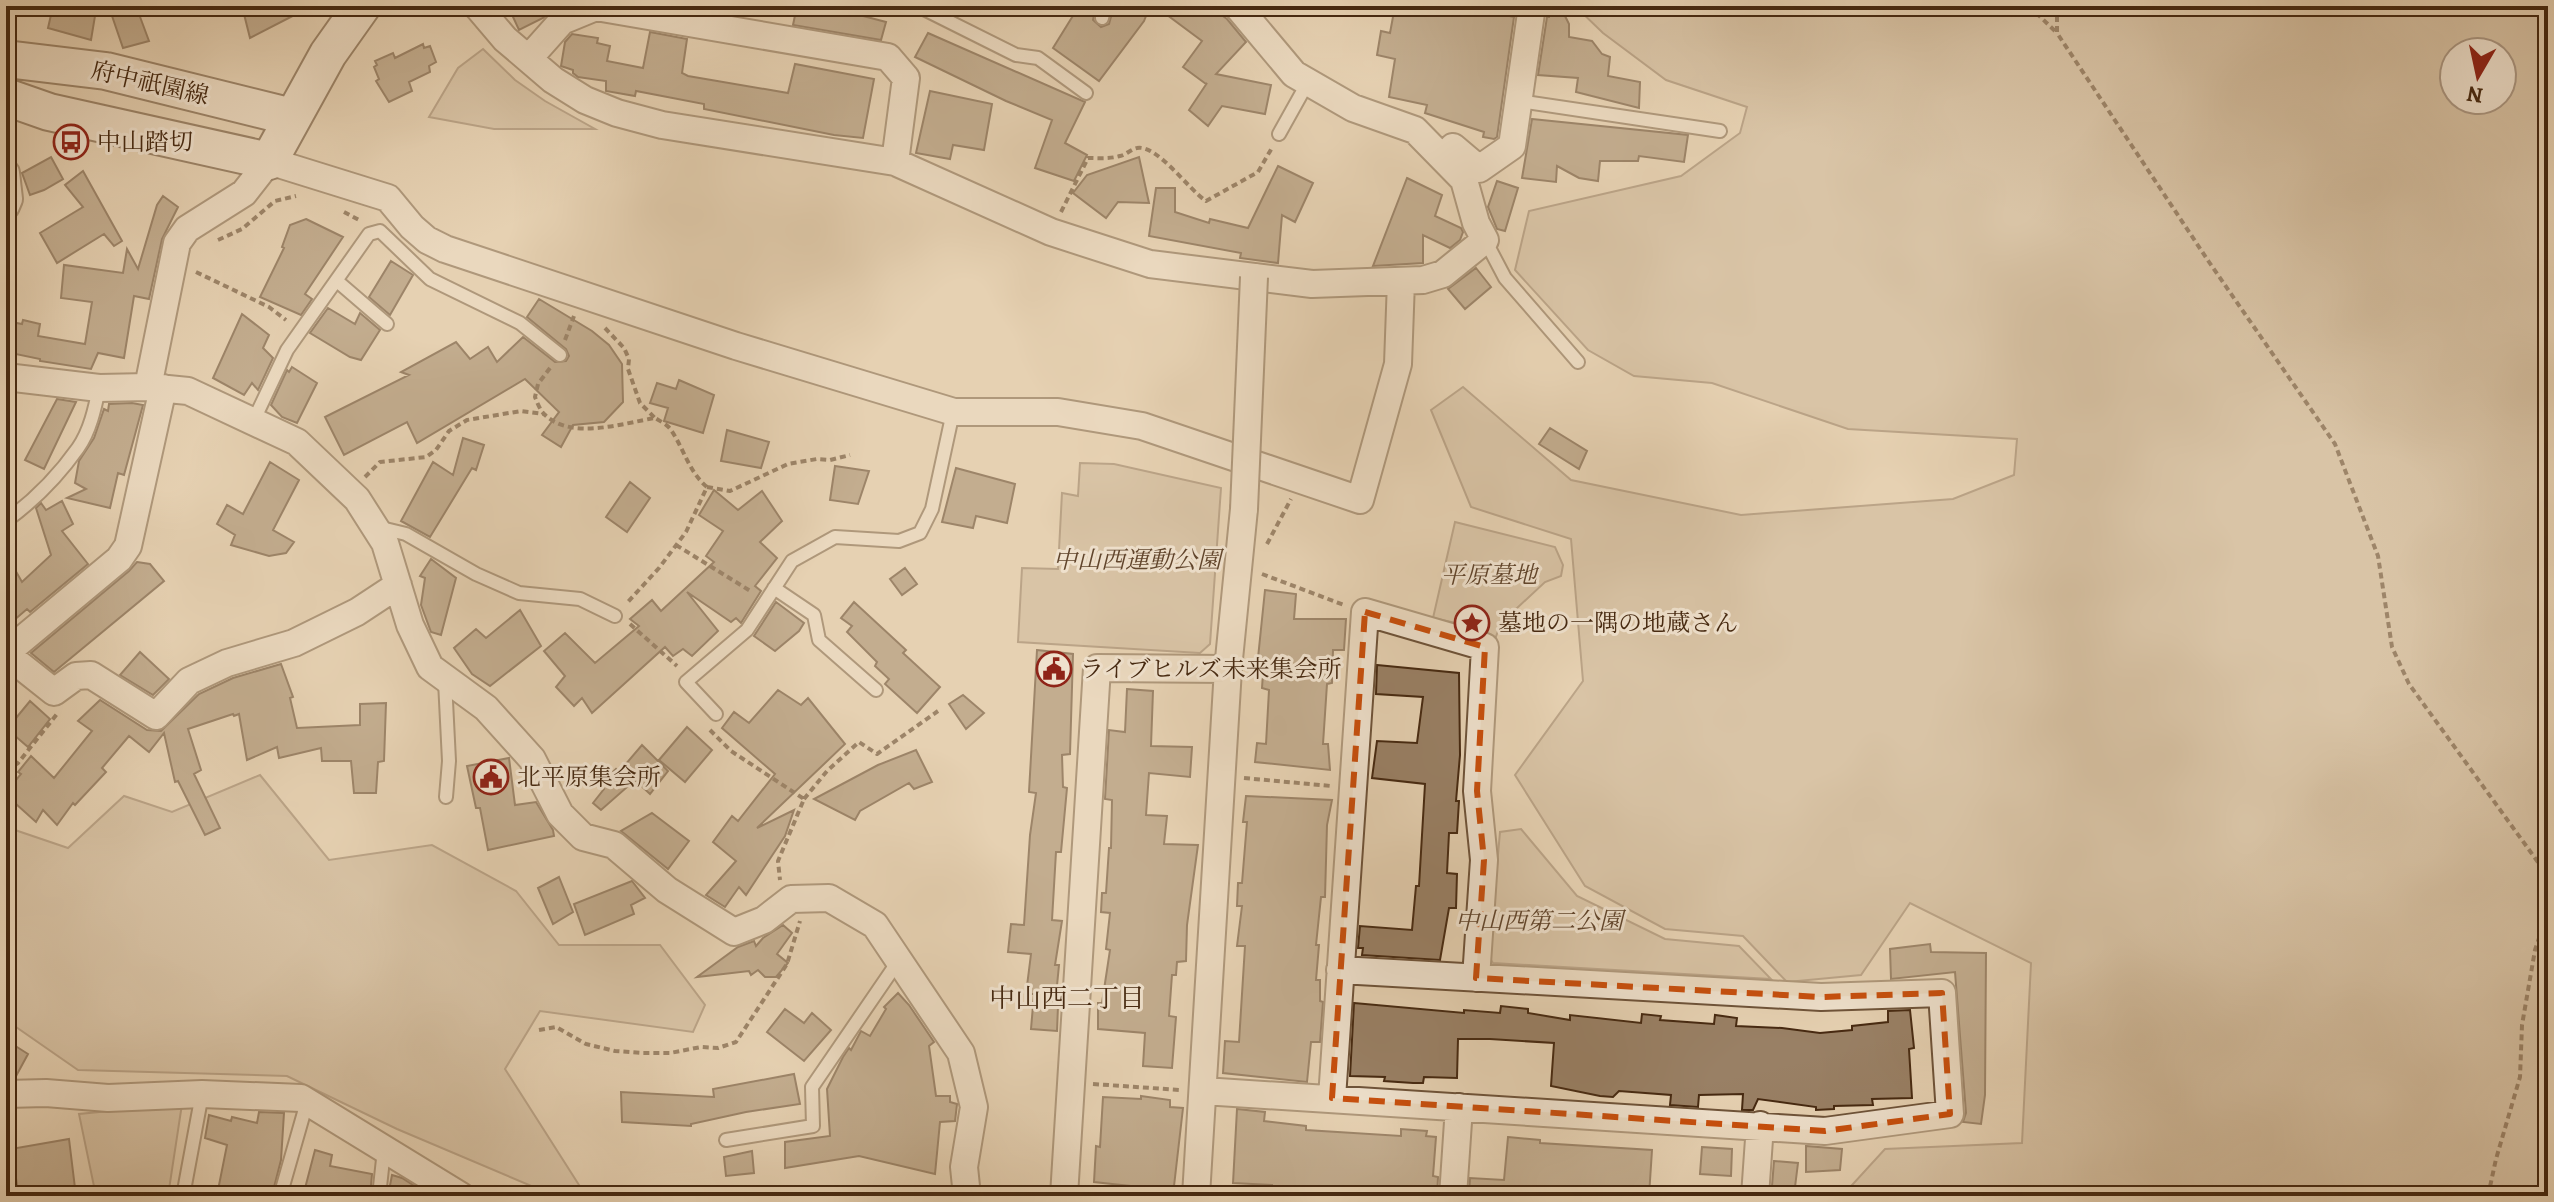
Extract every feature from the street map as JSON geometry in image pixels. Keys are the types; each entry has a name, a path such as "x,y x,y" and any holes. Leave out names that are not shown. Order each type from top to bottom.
{"main road":[{"path":"269,161 328,54 362,6"},
{"name":"府中祇園線","path":"6,59 106,71 292,117"},
{"name":"府中祇園線","path":"8,103 269,161"}],"street":[{"path":"477,6 505,39 553,80 617,113 662,125 895,162 1051,232 1150,264 1312,284 1423,280 1443,274 1485,240 1476,223 1464,180 1415,130 1353,108 1294,74 1237,6"},
{"path":"1368,113 1380,108 1413,112 1479,169 1512,146 1532,6"},
{"path":"529,58 562,21 596,7 888,57 906,78 895,162"},
{"path":"398,585 357,612 294,643 227,663 189,681 156,716 91,675 76,676 54,692 6,654 119,559 128,546 177,243 187,229 244,193 269,161 388,198 412,227 427,240 445,249 736,346 954,412 1058,412 1142,426 1360,500 1398,364 1401,281"},
{"path":"6,173 9,199 6,206"},
{"path":"1196,1196 1228,669 1244,509 1254,277"},
{"path":"6,377 99,388 188,391 297,442 350,493 385,543 410,625 430,667 486,708 532,759 560,814 583,837 614,845 667,890 734,932 764,920 797,899 829,898 875,925 961,1053 974,1107 964,1167 967,1196"},
{"path":"1332,1098 1365,612 1485,647 1477,791 1484,860 1476,978"},
{"path":"1064,1196 1097,668 1228,669"},
{"path":"1203,1091 1825,1131 1950,1114 1942,993 1821,997 1340,970"},
{"path":"6,1094 46,1093 108,1098 202,1094 301,1098 461,1196"},
{"path":"1453,1196 1459,1107"},
{"path":"1755,1196 1760,1125"}],"lane":[{"path":"918,6 1016,55 1038,58 1086,93"},
{"path":"1279,134 1308,82"},
{"path":"1519,101 1720,131"},
{"path":"253,422 287,350 369,234 380,231 430,279 520,323 560,355"},
{"path":"1485,240 1505,278 1578,362"},
{"path":"337,281 387,324"},
{"path":"6,521 25,508 80,446 95,410 99,388"},
{"path":"711,719 686,682 747,630 792,561 835,537 899,541 920,533 932,509 954,412"},
{"path":"374,526 406,534 476,574 519,593 580,599 615,616"},
{"path":"774,588 814,615 819,640 876,690"},
{"path":"445,678 449,761 446,797"},
{"path":"726,1140 813,1126 812,1087 899,960"},
{"path":"183,1196 202,1094"},
{"path":"281,1193 307,1102"},
{"path":"379,1196 384,1150"}],"path":[{"path":"2029,6 2057,33 2335,444 2378,556 2392,647 2409,684 2548,876"},
{"path":"2057,6 2057,33"},
{"path":"1051,232 1088,158 1118,157 1137,148 1145,148 1163,159 1181,180 1206,201 1258,172 1279,134"},
{"path":"217,241 242,229 275,201 308,194"},
{"path":"332,205 380,231"},
{"path":"190,269 269,307 301,331"},
{"path":"544,414 535,397 538,384 560,355 573,316 584,320"},
{"path":"595,324 605,328 624,348 640,403 670,429 700,482 707,487 730,491 788,464 850,455"},
{"path":"350,493 380,462 426,457 436,450 449,431 467,420 521,411 544,414 568,427 580,428 655,418"},
{"path":"1266,545 1302,480"},
{"path":"686,682 678,667 629,623 615,616 659,568 686,532 707,487"},
{"path":"676,545 766,600"},
{"path":"1239,565 1365,612"},
{"path":"6,771 18,763 59,711 59,688"},
{"path":"539,1030 556,1027 586,1044 643,1053 718,1048 736,1042 787,964 800,923 797,899 778,876 778,861 804,799 827,771 859,742 877,754 938,711"},
{"path":"711,719 731,751 804,799"},
{"path":"1222,777 1352,787"},
{"path":"2488,1196 2520,1077 2522,1025 2535,950 2548,912"},
{"path":"1071,1083 1203,1091"}],"highlighted area":[{"path":"1365,612 1485,647 1477,791 1484,860 1476,978 1821,997 1942,993 1950,1114 1825,1131 1332,1098"}],"green space":[{"path":"1575,6 2548,6 2548,1196 1842,1196 1885,1149 2022,1143 2031,963 1910,903 1861,975 1787,982 1743,936 1665,929 1585,886 1515,775 1583,681 1571,539 1471,507 1431,410 1463,387 1571,480 1741,515 1953,499 2014,475 2017,439 1848,429 1712,383 1634,376 1588,350 1515,270 1529,211 1681,176 1740,133 1747,107 1666,80 1603,33"},
{"path":"483,49 515,80 595,129 494,129 429,117 458,68"},
{"name":"中山西運動公園","path":"1080,463 1114,464 1221,488 1210,644 1200,653 1018,642 1022,568 1058,569 1062,493 1078,496"},
{"name":"平原墓地","path":"1455,522 1555,547 1563,565 1561,576 1545,582 1501,623 1494,642 1487,641 1488,630 1433,618"},
{"path":"260,775 329,860 432,845 516,891 559,945 660,945 705,1005 693,1032 540,1011 505,1069 586,1196 555,1196 397,1129 287,1076 78,1070 6,1020 6,827 68,848 124,796 172,812"},
{"name":"中山西第二公園","path":"1521,829 1577,896 1665,939 1739,946 1771,979 1493,963 1489,957 1500,832"},
{"path":"182,1104 168,1196 96,1196 79,1114"}],"building":[{"path":"53,6 83,6 95,16 91,40 48,28"},
{"path":"136,6 149,41 123,48 111,13"},
{"path":"253,6 312,6 250,38 243,10"},
{"path":"508,6 556,6 543,18 519,30"},
{"path":"797,6 834,6 886,22 881,40 793,25"},
{"path":"1079,6 1096,6 1093,20 1101,27 1109,24 1114,6 1150,6 1144,21 1099,81 1053,48"},
{"path":"1155,6 1209,6 1227,19 1246,42 1216,74 1271,85 1265,114 1222,106 1208,126 1189,110 1207,83 1183,67 1202,41"},
{"path":"1395,6 1482,6 1482,10 1514,17 1497,137 1483,137 1484,132 1425,113 1427,105 1389,97 1395,59 1377,55 1381,31 1390,33"},
{"path":"1549,13 1565,16 1569,24 1569,37 1592,41 1602,54 1610,57 1608,76 1640,82 1639,108 1576,92 1578,78 1538,75"},
{"path":"650,32 687,39 682,73 688,76 788,93 795,64 874,79 863,138 704,109 704,104 636,91 635,96 606,91 606,81 578,77 573,70 561,66 565,42 572,34 598,38 597,43 610,46 607,61 643,68"},
{"path":"928,33 1085,102 1065,143 1087,155 1074,181 1035,168 1052,120 915,57"},
{"path":"423,44 424,48 430,46 436,62 429,66 430,72 409,82 412,91 389,102 376,81 379,79 375,61 393,53 395,58"},
{"path":"930,91 992,104 984,150 953,145 950,159 916,153"},
{"path":"1532,119 1688,135 1684,162 1639,156 1638,161 1600,161 1598,181 1579,178 1557,166 1556,182 1522,178"},
{"path":"51,157 63,179 30,195 22,173"},
{"path":"1139,157 1149,203 1118,202 1106,218 1073,193 1087,175"},
{"path":"1278,166 1313,183 1295,222 1282,215 1278,263 1240,258 1241,253 1149,236 1156,188 1175,188 1175,212 1209,223 1210,219 1248,228"},
{"path":"83,171 122,241 114,246 104,234 57,263 40,233 83,207 65,185"},
{"path":"1407,178 1442,195 1435,216 1461,228 1460,240 1450,248 1423,235 1423,263 1373,266"},
{"path":"1497,181 1518,188 1505,231 1497,229 1488,207"},
{"path":"163,196 178,207 162,239 149,299 134,296 124,358 98,353 91,369 6,352 6,321 22,324 23,320 40,324 38,336 85,344 92,302 61,298 64,265 123,273 127,249 138,269 157,205"},
{"path":"306,219 343,237 305,294 312,299 301,315 260,297 284,248 290,225"},
{"path":"391,261 413,275 390,315 369,297"},
{"path":"1476,268 1491,287 1465,309 1448,289"},
{"path":"539,299 592,331 609,345 622,364 623,402 604,422 573,425 561,447 542,435 559,412 525,379 417,443 407,422 344,455 325,417 409,375 401,372 456,342 470,359 488,347 497,362 523,337 555,362 566,361 569,356 566,349 527,317"},
{"path":"328,308 355,324 360,313 380,330 361,360 350,357 310,333"},
{"path":"242,314 269,335 263,348 273,358 258,390 252,383 244,395 213,378"},
{"path":"292,367 317,383 297,423 282,417 271,405 287,370 289,372"},
{"path":"679,380 714,395 703,433 664,421 668,408 650,403 657,383 676,389"},
{"path":"57,399 76,402 44,469 25,460"},
{"path":"109,404 143,405 124,475 118,473 110,508 67,498 86,489 75,483 79,461 94,438 104,409 108,411"},
{"path":"1550,428 1587,451 1579,469 1539,444"},
{"path":"727,430 769,442 761,468 721,461"},
{"path":"463,438 484,445 476,470 472,468 430,537 401,521 433,462 453,475"},
{"path":"270,462 299,480 273,530 294,542 286,553 269,556 231,545 235,535 217,524 227,505 243,514"},
{"path":"835,466 869,471 858,504 830,500"},
{"path":"956,468 1015,484 1007,523 976,516 973,528 942,522"},
{"path":"630,482 650,498 627,532 606,517"},
{"path":"714,490 738,510 762,491 782,521 760,542 777,558 755,586 761,591 741,623 736,618 731,622 687,592 718,631 692,656 683,649 673,656 665,647 592,713 582,698 574,706 556,687 565,676 544,651 565,633 595,663 639,626 630,619 652,600 661,611 714,562 706,556 723,531 699,515"},
{"path":"62,501 73,524 62,531 88,564 30,612 27,609 6,627 6,554 22,582 51,555 36,508 41,503 46,510"},
{"path":"431,559 456,578 441,635 431,632 421,605 425,578 420,576"},
{"path":"137,562 150,564 164,581 54,672 31,653 129,571"},
{"path":"905,568 917,584 902,595 890,579"},
{"path":"1265,590 1296,594 1294,619 1346,619 1344,650 1333,650 1332,683 1327,684 1323,744 1328,744 1330,770 1255,762 1257,743 1266,744 1269,690 1262,688 1264,659 1258,658"},
{"path":"776,602 804,623 775,651 754,636"},
{"path":"854,602 906,650 903,653 940,687 917,713 885,684 889,679 875,666 877,662 847,632 852,626 841,618"},
{"path":"520,610 541,646 490,686 472,674 454,648 476,629 486,638"},
{"path":"1037,650 1073,654 1070,754 1062,755 1063,787 1067,788 1061,852 1056,852 1052,920 1062,921 1055,965 1059,965 1055,1006 1058,1006 1057,1031 1031,1029 1034,994 1026,994 1031,954 1008,952 1011,924 1024,925 1036,793 1029,792"},
{"path":"140,652 169,679 153,695 120,675"},
{"path":"281,664 293,697 290,698 297,728 360,725 360,704 386,703 384,761 378,762 376,793 354,793 351,761 322,761 321,748 279,758 277,747 247,760 239,714 233,714 188,729 201,770 194,774 220,828 205,835 178,781 175,782 164,733 149,752 129,736 102,768 106,772 75,805 73,803 57,825 43,810 36,822 6,795 31,756 54,778 92,731 78,721 100,700 147,730 161,731 199,694 233,678"},
{"path":"1377,665 1459,673 1460,755 1456,801 1459,801 1457,833 1449,833 1447,873 1457,874 1456,908 1449,908 1440,960 1362,955 1363,948 1358,948 1360,926 1412,930 1416,886 1419,886 1425,784 1372,778 1377,741 1417,743 1423,697 1376,694"},
{"path":"1127,689 1153,691 1151,746 1192,747 1190,777 1149,773 1146,815 1167,816 1164,844 1198,845 1187,925 1186,961 1177,962 1176,975 1172,975 1169,1016 1176,1017 1172,1068 1143,1066 1145,1033 1098,1029 1098,1003 1102,1003 1110,950 1106,949 1110,913 1101,912 1111,848 1112,800 1105,799 1109,730 1125,732"},
{"path":"778,690 801,705 808,698 845,744 757,828 794,810 785,836 746,895 739,887 725,907 706,895 736,861 713,842 732,816 738,821 775,774 722,728 734,712 749,723"},
{"path":"963,695 984,713 966,729 949,704"},
{"path":"30,701 50,719 28,747 7,729"},
{"path":"687,727 712,750 685,782 659,760"},
{"path":"642,745 668,771 650,794 635,780 601,810 593,803 604,789 600,784 616,769 619,772"},
{"path":"916,750 932,782 914,789 909,783 860,811 855,820 814,799 878,765"},
{"path":"509,758 515,805 536,802 554,836 488,850 480,808 476,808 467,766"},
{"path":"1246,796 1332,800 1327,825 1325,897 1321,897 1316,945 1319,945 1316,980 1320,980 1320,1001 1323,1002 1320,1042 1311,1042 1307,1082 1223,1073 1225,1041 1239,1042 1245,946 1237,946 1242,906 1237,906 1247,822 1243,822"},
{"path":"652,813 689,841 668,869 621,831"},
{"path":"559,877 573,912 553,924 538,888"},
{"path":"632,881 645,898 631,905 634,914 585,935 574,904"},
{"path":"783,925 792,933 777,954 788,963 776,977 765,977 758,970 751,975 749,971 697,977 738,947 754,941 756,946"},
{"path":"1930,944 1931,952 1986,953 1985,1095 1981,1124 1963,1122 1966,1113 1955,972 1891,979 1890,949"},
{"path":"898,993 934,1042 929,1046 936,1096 950,1096 950,1102 957,1104 955,1121 940,1122 935,1174 859,1156 785,1168 785,1142 830,1136 827,1089 861,1031 870,1036 886,1009 884,1007"},
{"path":"1354,1003 1464,1013 1464,1010 1500,1013 1501,1006 1528,1009 1528,1013 1570,1020 1570,1015 1641,1023 1642,1014 1661,1016 1660,1020 1714,1024 1715,1015 1737,1018 1736,1026 1820,1033 1888,1022 1888,1011 1910,1010 1914,1048 1909,1049 1912,1098 1872,1099 1873,1105 1834,1106 1834,1109 1816,1110 1816,1107 1758,1099 1753,1110 1742,1110 1743,1094 1699,1095 1698,1107 1670,1105 1671,1095 1619,1091 1613,1097 1600,1096 1551,1086 1554,1043 1490,1039 1458,1039 1457,1078 1424,1077 1423,1083 1413,1083 1384,1081 1385,1077 1350,1076"},
{"path":"785,1009 804,1023 812,1013 831,1030 804,1061 767,1032"},
{"path":"6,1040 28,1054 15,1078 6,1078"},
{"path":"794,1074 800,1104 746,1112 691,1126 622,1122 621,1092 714,1097 713,1089"},
{"path":"1141,1096 1170,1100 1170,1107 1183,1108 1174,1186 1140,1187 1094,1182 1103,1097 1141,1099"},
{"path":"1237,1109 1265,1112 1264,1121 1306,1126 1306,1130 1401,1136 1401,1129 1427,1131 1426,1136 1436,1137 1433,1176 1438,1177 1437,1196 1271,1196 1272,1185 1233,1183"},
{"path":"259,1112 284,1113 281,1160 272,1195 218,1190 227,1145 205,1138 209,1115 257,1123"},
{"path":"1508,1137 1540,1140 1540,1143 1652,1150 1649,1196 1469,1196 1470,1178 1504,1180"},
{"path":"69,1139 75,1188 44,1196 19,1196 11,1149"},
{"path":"1806,1146 1842,1149 1840,1170 1806,1172"},
{"path":"1702,1147 1732,1149 1731,1176 1700,1174"},
{"path":"315,1150 332,1155 330,1166 372,1174 370,1196 303,1196"},
{"path":"752,1151 754,1173 726,1176 724,1157"},
{"path":"1774,1161 1798,1163 1795,1187 1772,1186"},
{"path":"392,1175 402,1178 430,1196 388,1196"}],"place":[{"name":"中山踏切","path":"71,142"},
{"name":"墓地の一隅の地蔵さん","path":"1472,623"},
{"name":"ライブヒルズ未来集会所","path":"1054,669"},
{"name":"北平原集会所","path":"491,777"}],"district":[{"name":"中山西二丁目","path":"1067,998"}]}
